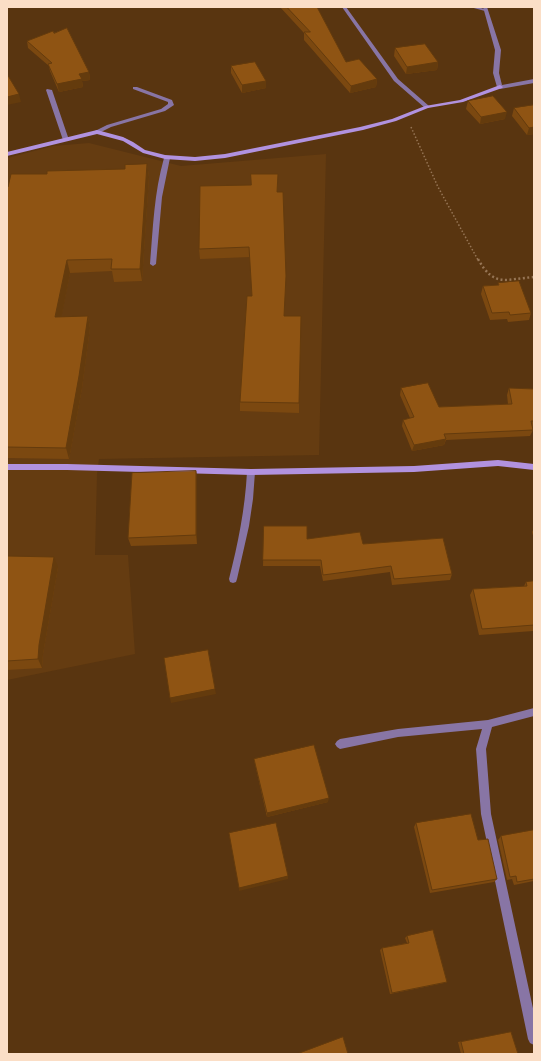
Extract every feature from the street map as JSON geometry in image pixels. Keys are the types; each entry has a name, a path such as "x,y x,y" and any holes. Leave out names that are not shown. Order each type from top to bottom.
{"street":[{"path":"344,7 396,80 427,107"},
{"path":"472,7 485,9 498,50 496,73 500,87"},
{"path":"97,132 121,139 143,151 167,158 206,158 225,156 361,129 407,115 427,107 461,101 500,87 534,81"},
{"path":"7,154 97,132 109,126 164,110 171,105 170,101 135,88"},
{"path":"49,90 66,140"},
{"path":"153,264 159,199 167,158"},
{"path":"7,467 67,467 251,472 414,469 498,463 534,466"},
{"path":"233,579 248,511 251,472"},
{"path":"340,744 398,733 488,724 534,712"},
{"path":"488,724 481,749 486,814 534,1039"}],"path":[{"path":"407,115 420,150 442,196 481,264 490,275 498,279 534,277"}],"shaded area":[{"path":"89,143 181,166 326,154 319,455 99,459 97,474 95,555 128,555 135,654 7,680 7,158 53,146"}],"building":[{"path":"287,7 317,7 346,62 359,59 377,79 351,86 304,32 310,32"},
{"path":"67,28 89,72 79,74 82,79 57,84 48,64 52,63 27,41 53,31 54,33"},
{"path":"425,44 438,62 407,67 395,48"},
{"path":"255,62 266,81 242,85 231,66"},
{"path":"7,74 19,94 7,97"},
{"path":"493,96 507,112 481,117 468,101"},
{"path":"534,105 534,127 529,128 514,108"},
{"path":"147,164 140,269 111,269 112,259 67,260 55,317 88,316 66,448 7,447 7,187 11,174 47,174 47,171 125,169 125,165"},
{"path":"251,174 278,174 277,192 283,192 286,276 284,316 301,316 299,403 240,402 247,296 252,296 249,247 199,249 200,186 251,185"},
{"path":"519,281 531,313 510,315 509,312 492,313 483,286 499,285 498,283"},
{"path":"428,383 439,407 512,404 509,388 534,389 534,421 531,421 533,430 444,434 446,439 414,445 403,420 414,417 401,388"},
{"path":"196,471 196,535 128,538 132,473"},
{"path":"264,526 307,526 307,539 360,532 363,544 443,538 452,574 394,579 391,566 323,575 321,560 263,560"},
{"path":"7,556 54,557 38,659 7,661"},
{"path":"534,581 534,625 482,629 473,589 527,586 526,582"},
{"path":"208,650 215,689 170,698 164,658"},
{"path":"314,745 329,798 267,813 254,759"},
{"path":"471,814 478,840 488,839 497,879 432,890 416,823"},
{"path":"276,823 288,876 239,888 229,833"},
{"path":"534,830 534,879 517,882 516,876 510,877 501,836"},
{"path":"433,930 447,982 392,993 382,948 409,943 407,936"},
{"path":"511,1032 518,1054 464,1054 461,1042"},
{"path":"343,1037 348,1054 297,1054"}]}
